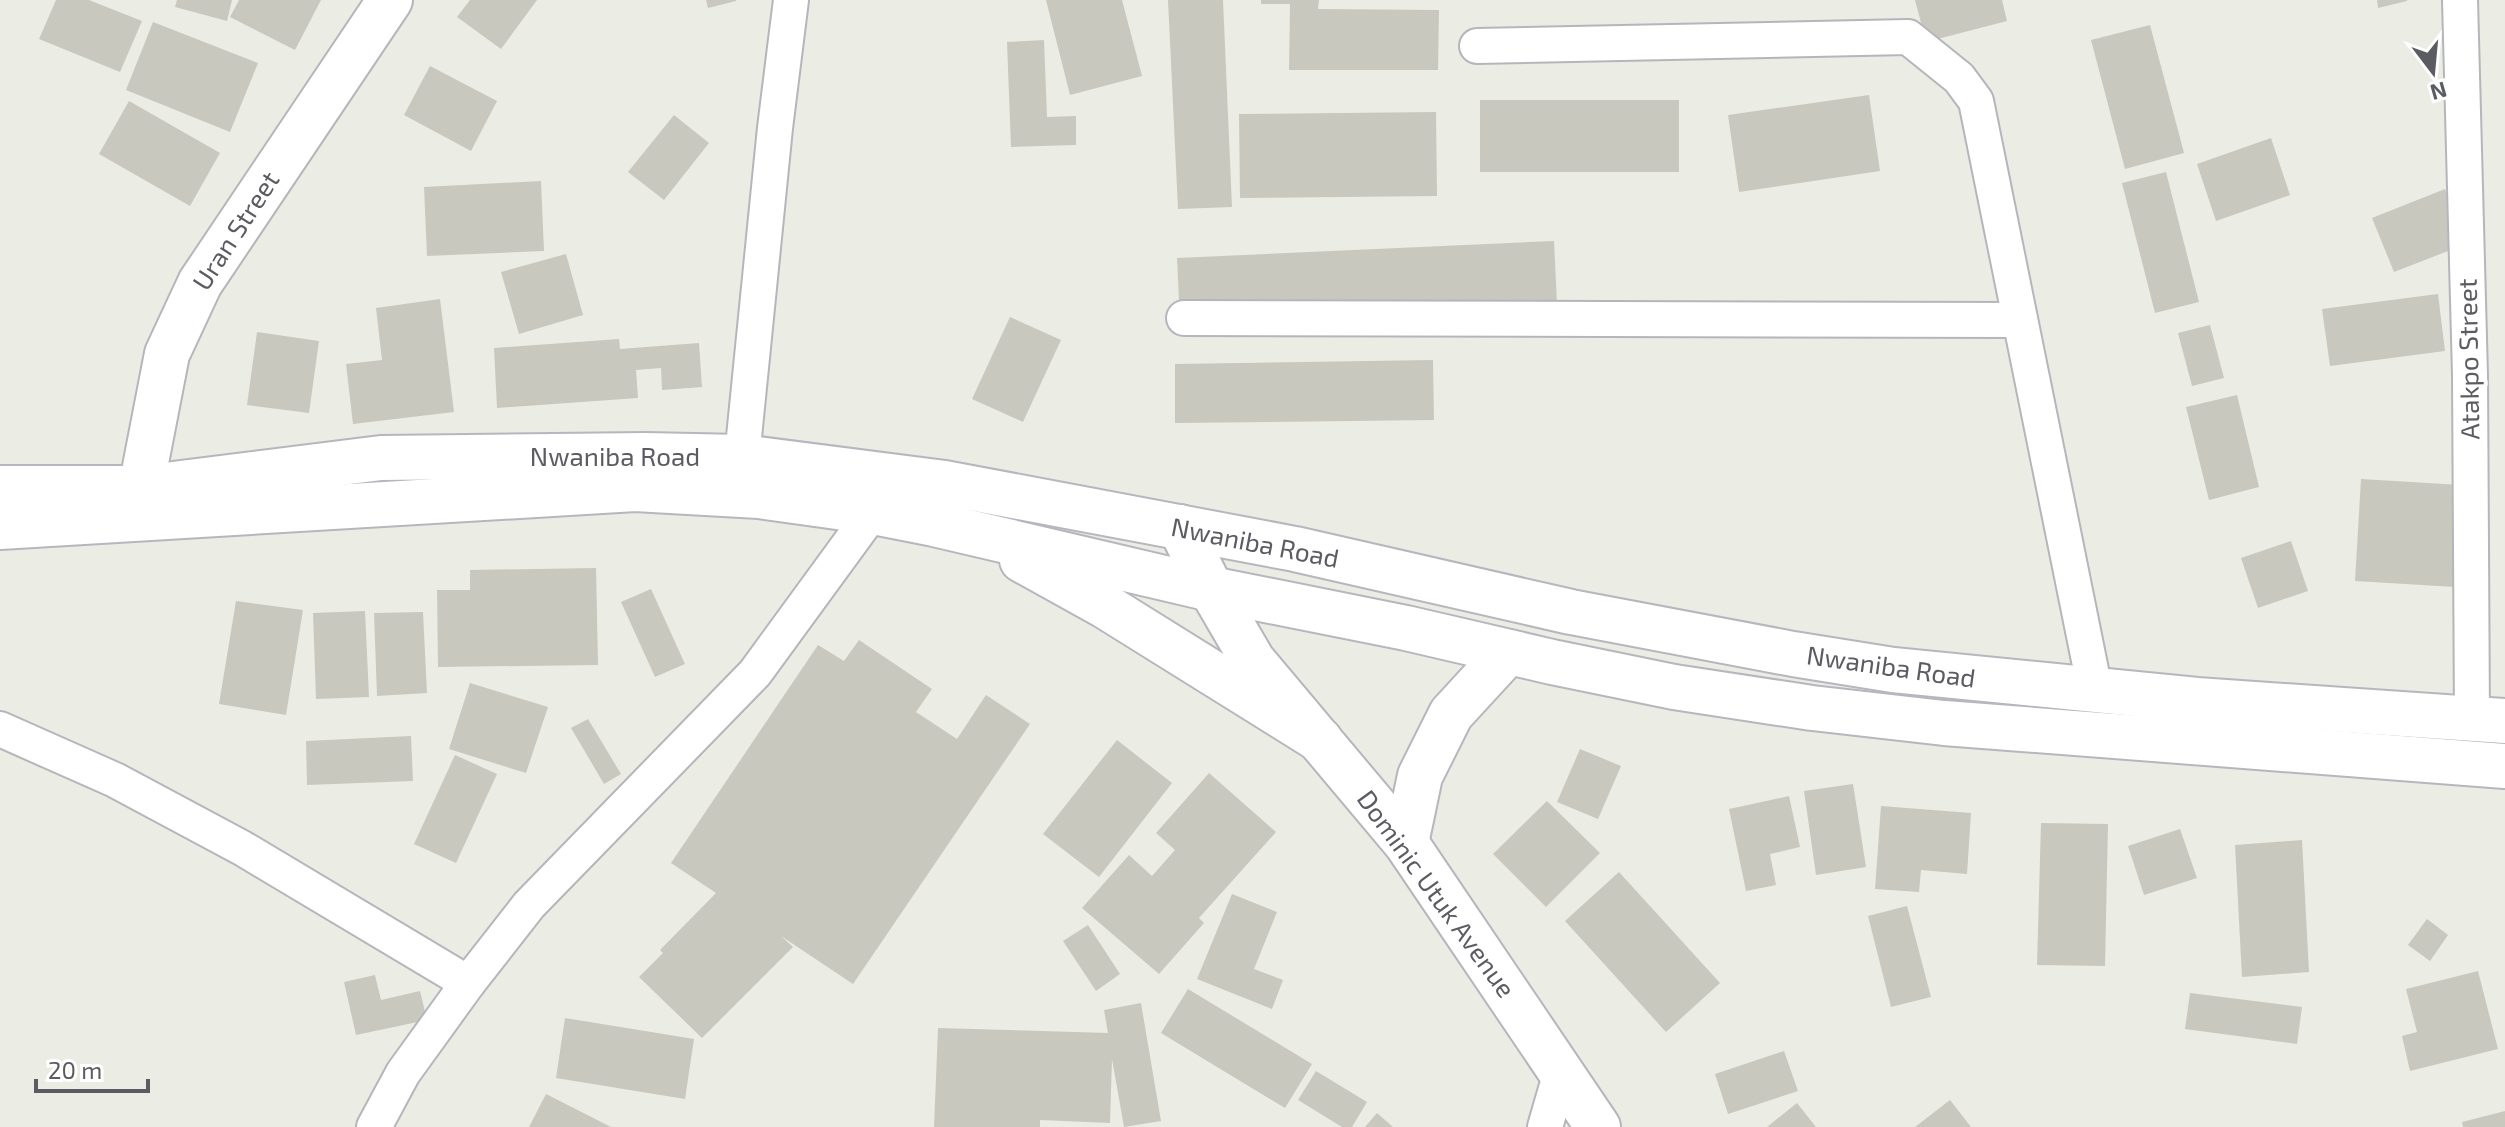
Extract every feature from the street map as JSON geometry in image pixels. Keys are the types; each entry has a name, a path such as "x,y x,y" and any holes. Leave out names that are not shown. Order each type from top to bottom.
{"main road":[{"name":"Uran Street","path":"141,488 167,354 200,283 390,0"},
{"name":"Nwaniba Road","path":"0,488 141,488 381,458 742,457 897,476 1180,527 1295,549 1571,612 1893,670 2095,690 2488,720"},
{"path":"92,521 141,488"},
{"path":"0,527 635,489 759,496 873,512 1211,589 1674,687 1812,708 1944,723 2505,766"},
{"name":"Dominic Utuk Avenue","path":"1180,527 1211,589 1253,661 1406,843 1598,1127"},
{"path":"975,534 1105,606 1320,740"},
{"path":"1406,843 1420,776 1451,714 1508,652"}],"street":[{"path":"742,457 791,0"},
{"name":"Atakpo Street","path":"2460,0 2470,375 2488,720"},
{"path":"1477,46 1908,37 1959,78 1976,101 2095,690"},
{"path":"1184,318 2020,320"},
{"path":"374,1127 403,1073 529,905 755,673 897,476"},
{"path":"0,729 115,780 242,848 468,983"},
{"path":"1545,1127 1561,1072"}],"building":[{"path":"56,0 89,0 142,21 120,72 39,39"},
{"path":"177,0 232,0 227,21 175,7"},
{"path":"239,0 321,0 295,50 230,17"},
{"path":"470,0 537,0 501,49 457,17"},
{"path":"706,0 736,0 736,1 708,8"},
{"path":"1046,0 1122,0 1142,76 1070,95"},
{"path":"1168,0 1223,0 1232,207 1178,209"},
{"path":"1261,0 1319,0 1318,9 1439,10 1438,70 1289,70 1290,4 1261,4"},
{"path":"1915,0 2002,0 2007,21 1926,42"},
{"path":"2377,0 2407,0 2407,1 2378,8"},
{"path":"153,22 258,63 230,132 126,90"},
{"path":"2150,25 2184,153 2125,169 2091,40"},
{"path":"1044,40 1047,117 1076,116 1076,145 1011,147 1007,42"},
{"path":"430,66 497,101 471,151 404,115"},
{"path":"1869,95 1880,171 1739,192 1728,115"},
{"path":"1480,100 1679,100 1679,172 1480,172"},
{"path":"129,101 220,153 190,206 99,154"},
{"path":"1436,112 1437,196 1240,198 1239,114"},
{"path":"674,115 709,143 664,200 628,172"},
{"path":"2271,138 2290,195 2216,221 2197,164"},
{"path":"2166,172 2199,302 2155,313 2122,183"},
{"path":"541,181 544,251 427,256 424,187"},
{"path":"2445,189 2466,244 2394,272 2372,218"},
{"path":"1554,241 1557,303 1180,321 1177,258"},
{"path":"566,254 583,315 519,334 501,272"},
{"path":"2438,294 2445,351 2330,366 2322,309"},
{"path":"440,299 454,412 353,424 346,364 382,360 376,308"},
{"path":"1010,317 1061,340 1023,422 972,399"},
{"path":"2210,325 2224,378 2192,386 2178,333"},
{"path":"257,332 319,341 309,413 247,405"},
{"path":"619,339 620,349 699,343 702,387 662,390 661,368 636,370 638,398 497,408 494,348"},
{"path":"1433,360 1434,420 1175,423 1175,364"},
{"path":"2237,395 2259,487 2209,500 2186,407"},
{"path":"2361,479 2461,485 2455,587 2355,581"},
{"path":"2291,541 2308,591 2258,608 2241,558"},
{"path":"596,568 598,665 438,667 437,590 470,590 470,570"},
{"path":"651,589 685,664 655,677 621,602"},
{"path":"236,601 303,610 286,715 219,704"},
{"path":"365,611 369,697 316,699 313,613"},
{"path":"423,612 427,693 377,696 374,613"},
{"path":"859,640 932,689 916,712 957,739 986,695 1030,724 853,984 781,936 793,947 702,1038 639,977 663,953 660,950 716,893 671,863 818,645 844,661"},
{"path":"470,683 548,707 526,773 449,749"},
{"path":"588,719 621,774 604,784 571,728"},
{"path":"411,736 413,781 307,785 306,741"},
{"path":"1117,740 1172,783 1099,877 1043,834"},
{"path":"1580,749 1621,766 1598,819 1557,802"},
{"path":"455,755 497,774 456,863 414,844"},
{"path":"1209,773 1276,832 1199,918 1204,923 1159,974 1082,908 1129,855 1152,876 1175,850 1156,833"},
{"path":"1853,784 1866,867 1816,875 1804,791"},
{"path":"1789,796 1800,847 1770,854 1776,885 1746,891 1729,809"},
{"path":"1547,801 1600,853 1546,907 1493,854"},
{"path":"1881,806 1971,813 1967,874 1921,870 1919,892 1875,889"},
{"path":"2041,823 2108,824 2105,966 2037,965"},
{"path":"2180,829 2197,878 2144,895 2128,846"},
{"path":"2302,840 2309,972 2242,977 2235,845"},
{"path":"1619,872 1720,983 1666,1032 1565,921"},
{"path":"1232,894 1277,912 1254,969 1283,980 1272,1009 1197,979"},
{"path":"1907,906 1931,997 1891,1007 1868,916"},
{"path":"2427,919 2448,935 2430,961 2408,945"},
{"path":"1088,925 1120,974 1096,991 1063,941"},
{"path":"2478,971 2498,1049 2410,1071 2402,1036 2417,1032 2406,989"},
{"path":"375,975 381,1000 420,991 427,1020 356,1035 344,982"},
{"path":"1188,989 1312,1064 1285,1108 1161,1033"},
{"path":"2190,993 2302,1007 2297,1044 2185,1029"},
{"path":"1141,1003 1161,1121 1124,1127 1112,1059 1110,1123 1040,1120 1040,1127 934,1127 938,1028 1108,1033 1104,1010"},
{"path":"565,1018 694,1039 685,1099 556,1078"},
{"path":"1784,1051 1798,1091 1728,1114 1715,1074"},
{"path":"1316,1071 1367,1102 1352,1127 1342,1127 1298,1100"},
{"path":"546,1094 611,1127 529,1127"},
{"path":"1950,1100 1971,1127 1915,1127"},
{"path":"1797,1103 1816,1127 1767,1127"},
{"path":"2505,1111 2505,1127 2463,1127 2462,1122"},
{"path":"1377,1113 1393,1127 1365,1127"}]}
